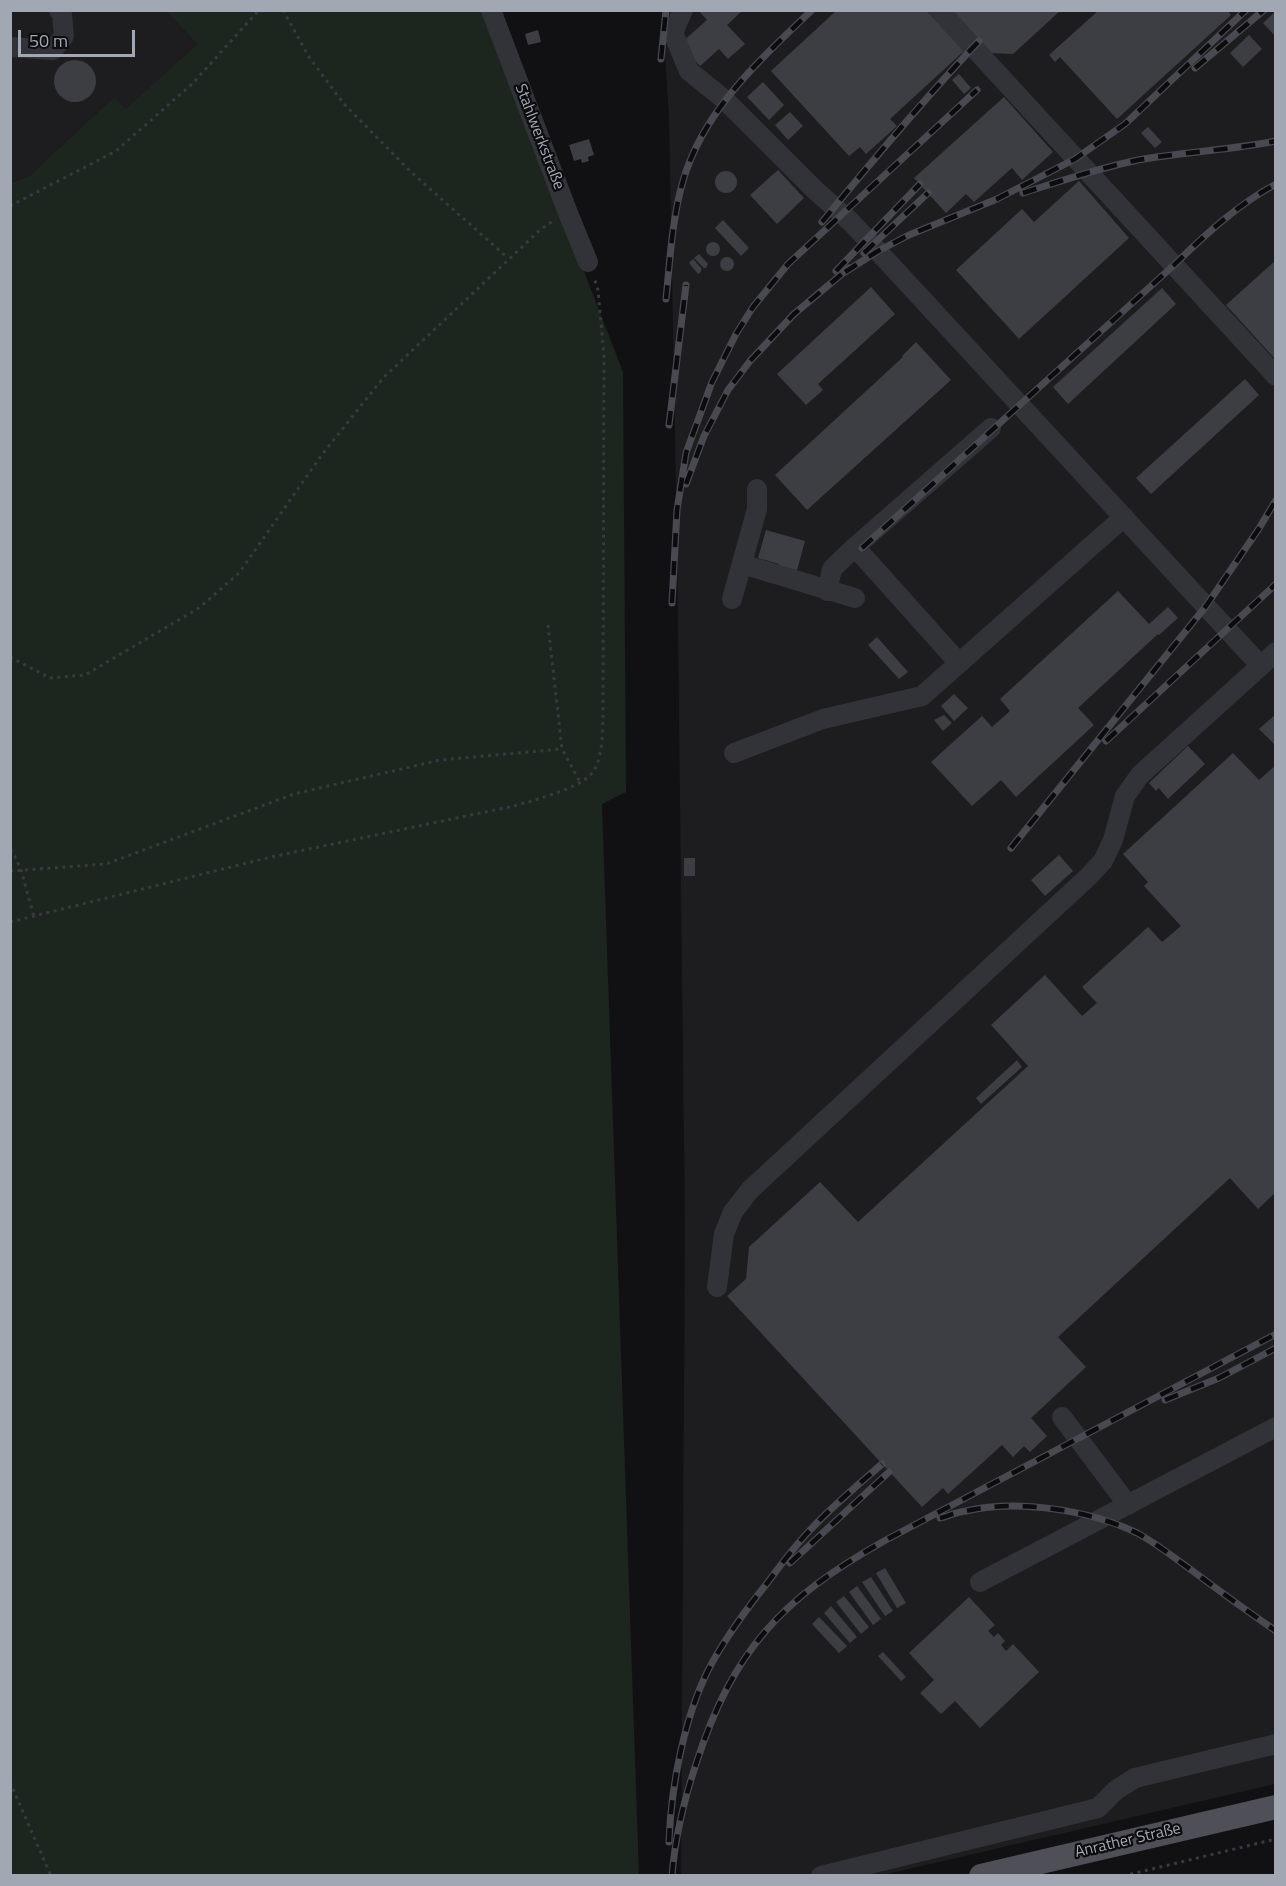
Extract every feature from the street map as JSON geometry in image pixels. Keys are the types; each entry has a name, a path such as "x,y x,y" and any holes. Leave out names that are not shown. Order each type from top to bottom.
{"main road":[{"name":"Anrather Straße","path":"981,1875 1275,1807"}],"street":[{"path":"10,47 53,50 64,36 62,15 59,10"},
{"name":"Stahlwerkstraße","path":"492,10 588,262"},
{"path":"683,10 674,33 689,71 725,100 815,190 851,222 1260,665"},
{"path":"939,10 1275,376"},
{"path":"827,591 832,569 991,428"},
{"path":"732,599 757,509 757,489"},
{"path":"734,753 823,719 921,696 1124,518"},
{"path":"855,547 959,663"},
{"path":"742,564 855,598"},
{"path":"717,1287 724,1234 733,1212 750,1190 1088,877 1103,861 1113,840 1125,796 1140,775 1275,651"},
{"path":"1062,1417 1128,1505"},
{"path":"980,1582 1275,1427"},
{"path":"821,1875 1098,1808 1116,1790 1135,1778 1275,1744"}],"path":[{"path":"10,206 116,151 193,83 260,10"},
{"path":"283,10 309,57 344,104 411,172 509,258"},
{"path":"10,657 50,678 85,675 199,608 239,573 321,456 384,378 541,229 568,213"},
{"path":"10,922 271,858 514,806 551,795 580,782 592,773 598,761 603,735 604,356 598,290 588,262"},
{"path":"548,625 562,749 580,782"},
{"path":"10,871 106,864 294,794 440,760 562,749"},
{"path":"10,850 21,870 34,917"},
{"path":"10,1782 51,1875"},
{"path":"1123,1875 1275,1839"}],"shaded area":[{"path":"11,11 166,11 197,44 126,110 114,97 29,176 11,183"},
{"path":"166,11 483,11 623,372 626,792 602,804 639,1875 11,1876 11,183 29,176 114,97 126,109 197,44"},
{"path":"662,11 1275,11 1275,1784 883,1875 681,1875 685,1228 677,543 669,116"}],"building":[{"path":"698,10 743,10 727,25 745,44 728,59 719,49 700,66 680,44 707,20"},
{"path":"837,10 926,10 964,51 890,119 897,126 866,154 860,147 849,156 771,71"},
{"path":"951,10 1061,10 1013,54 989,53"},
{"path":"1099,10 1227,10 1231,15 1117,119 1060,57 1055,62 1049,55"},
{"path":"1276,11 1276,37 1263,23"},
{"path":"538,30 541,42 528,45 525,34"},
{"path":"1249,35 1262,49 1243,67 1230,53"},
{"path":"75,60 90,66 96,81 90,96 75,102 60,96 54,81 60,66"},
{"path":"959,74 971,88 964,94 952,80"},
{"path":"763,82 784,105 769,120 747,97"},
{"path":"1004,97 1053,152 1022,180 1012,168 974,202 966,194 946,213 914,178"},
{"path":"790,112 803,126 788,140 775,125"},
{"path":"1148,127 1162,142 1155,148 1141,133"},
{"path":"589,139 594,155 588,157 589,161 582,163 581,159 574,161 569,145"},
{"path":"778,170 804,198 777,224 750,195"},
{"path":"726,171 734,174 737,182 734,190 726,193 718,190 715,182 718,174"},
{"path":"1079,181 1129,238 1019,339 956,270 1022,209 1034,222"},
{"path":"723,220 749,248 741,256 715,228"},
{"path":"713,242 718,244 720,249 718,254 713,256 708,254 706,249 708,244"},
{"path":"699,254 708,264 706,268 694,258"},
{"path":"727,257 732,259 734,264 732,269 727,271 722,269 720,264 722,259"},
{"path":"693,259 702,269 698,274 689,263"},
{"path":"1276,260 1276,360 1226,305"},
{"path":"871,287 895,314 818,384 823,390 806,405 777,374"},
{"path":"1162,288 1176,304 1068,404 1053,387"},
{"path":"916,342 951,380 807,510 775,475 903,357"},
{"path":"1245,379 1259,395 1151,494 1136,478"},
{"path":"766,530 805,541 796,574 778,569 779,564 758,558"},
{"path":"1118,591 1149,624 1168,607 1178,618 1078,708 1094,725 1016,797 1001,780 972,806 931,762 982,716 992,727 1010,711 1000,699"},
{"path":"877,637 908,672 899,679 868,645"},
{"path":"954,694 968,708 954,721 941,706"},
{"path":"1276,714 1276,746 1259,729"},
{"path":"944,715 952,723 943,731 934,720"},
{"path":"1188,746 1205,764 1168,799 1159,788 1156,791 1149,783"},
{"path":"1233,753 1259,780 1276,765 1276,1192 1258,1209 1230,1178 1058,1337 1086,1367 1031,1418 1047,1436 1030,1452 1024,1446 1013,1457 1002,1445 948,1494 943,1488 922,1507 727,1296 746,1279 749,1247 820,1182 858,1222 1028,1066 991,1025 1045,975 1082,1016 1097,1003 1082,987 1148,927 1162,942 1181,926 1144,886 1148,882 1123,854"},
{"path":"1059,855 1073,871 1045,896 1031,880"},
{"path":"684,858 695,858 695,876 684,876"},
{"path":"1017,1060 1022,1067 981,1104 976,1098"},
{"path":"885,1568 906,1603 897,1608 876,1573"},
{"path":"871,1577 893,1611 885,1616 862,1582"},
{"path":"857,1586 881,1619 873,1625 849,1592"},
{"path":"844,1596 869,1627 861,1634 836,1602"},
{"path":"969,1597 995,1625 988,1631 994,1637 998,1633 1005,1641 1001,1645 1006,1651 1013,1644 1039,1672 980,1728 955,1701 941,1714 920,1693 934,1680 909,1653"},
{"path":"831,1606 857,1637 850,1643 824,1613"},
{"path":"819,1617 847,1646 839,1653 812,1624"},
{"path":"883,1652 906,1677 901,1681 878,1656"}],"railway":[{"path":"661,59 666,10"},
{"path":"666,299 676,210 692,155 719,108 736,87 812,10"},
{"path":"845,272 909,235 997,199 1075,159 1125,124 1246,10"},
{"path":"1195,68 1264,10"},
{"path":"822,222 938,85 979,41"},
{"path":"672,603 677,510 686,453 712,382 736,334 753,307 788,264 977,90"},
{"path":"1023,193 1138,160 1276,141"},
{"path":"836,271 920,184"},
{"path":"862,548 1210,231 1248,201 1276,184"},
{"path":"864,253 928,193"},
{"path":"686,484 704,436 728,390 750,361 794,314 849,268"},
{"path":"669,425 686,285"},
{"path":"1011,848 1206,606 1276,500"},
{"path":"1106,741 1276,584"},
{"path":"672,1876 675,1847 684,1805 710,1724 726,1689 745,1659 765,1632 789,1607 816,1584 884,1541 1276,1334"},
{"path":"1165,1400 1219,1378 1276,1348"},
{"path":"669,1842 676,1773 681,1749 695,1702 713,1661 746,1611 802,1539 830,1510 882,1464"},
{"path":"790,1563 889,1472"},
{"path":"940,1518 959,1512 1008,1506 1053,1509 1098,1518 1137,1533 1158,1546 1276,1631"}]}
